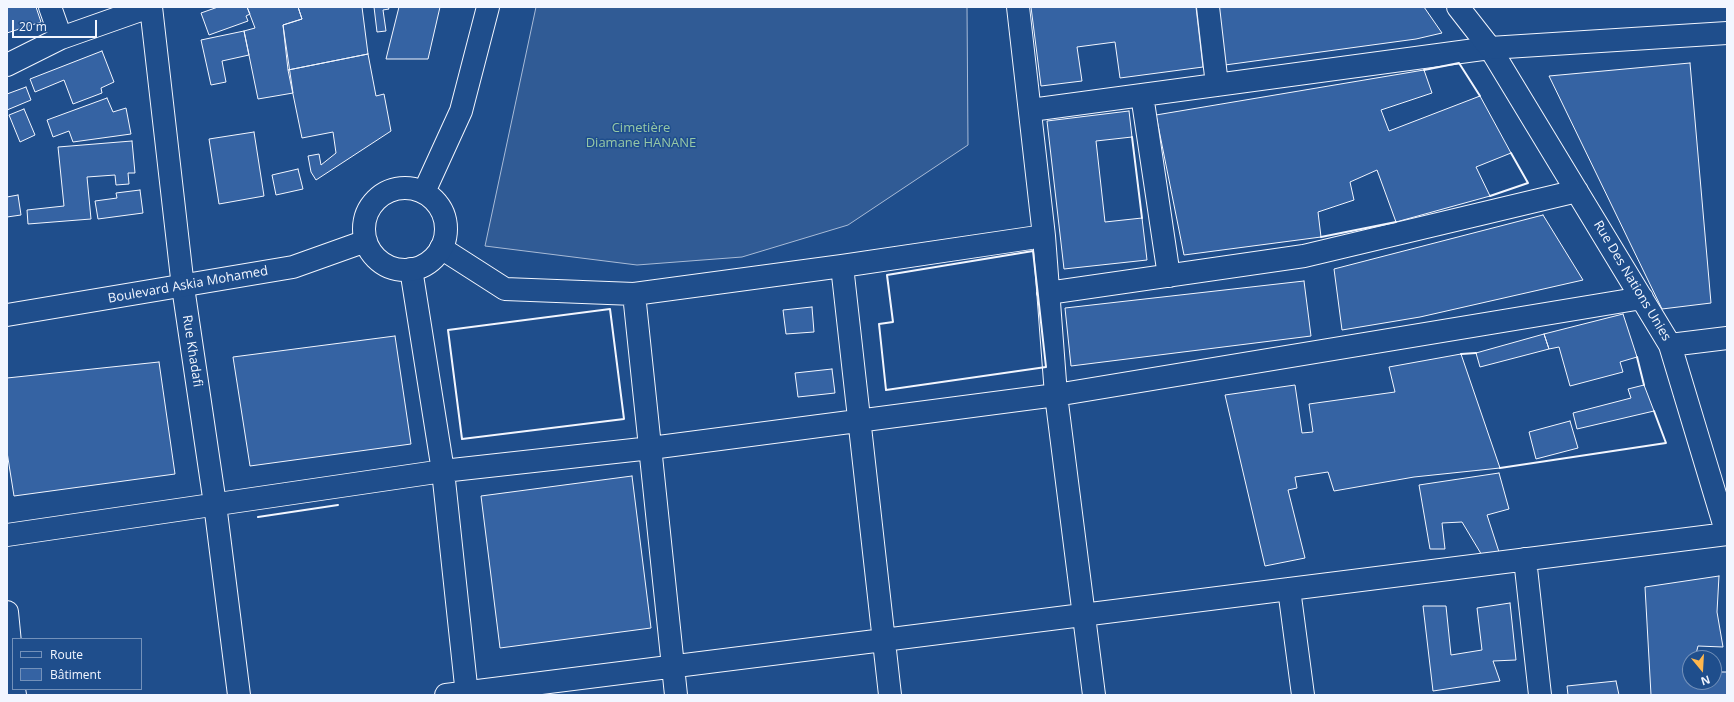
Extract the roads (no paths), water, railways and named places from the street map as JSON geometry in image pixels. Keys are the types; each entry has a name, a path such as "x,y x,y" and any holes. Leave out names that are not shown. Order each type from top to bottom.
{"street":[{"path":"50,7 61,38"},
{"path":"7,66 105,14 150,7"},
{"name":"Rue Khadafi","path":"150,7 182,287 215,504 239,695"},
{"path":"424,192 461,111 488,7"},
{"path":"1018,7 1031,110 1044,236 1056,395 1094,695"},
{"path":"1208,7 1217,85"},
{"name":"Rue Des Nations Unies","path":"1458,7 1490,48 1670,345 1727,534"},
{"path":"1031,110 1490,48 1727,33"},
{"path":"1142,95 1169,276"},
{"path":"409,188 424,192 437,203 444,217 446,232 441,248 428,262 411,269 396,269 383,263 372,254 366,241 364,225 368,210 379,197 393,190 409,188"},
{"path":"1048,293 1304,256 1577,191"},
{"path":"441,248 505,289 634,294 842,266 1044,236"},
{"name":"Boulevard Askia Mohamed","path":"7,315 182,287 293,267 366,241"},
{"path":"842,266 890,695"},
{"path":"411,269 443,471 460,694 672,666 1727,534"},
{"path":"634,294 676,695"},
{"path":"7,535 443,471 651,448 860,422 1056,395 1642,298"},
{"path":"1670,345 1727,338"},
{"path":"1525,559 1540,695"},
{"path":"1289,589 1303,695"},
{"path":"7,612 12,664"}],"park label":[{"name":"Cimetière Diamane HANANE","path":"641,136"}]}
